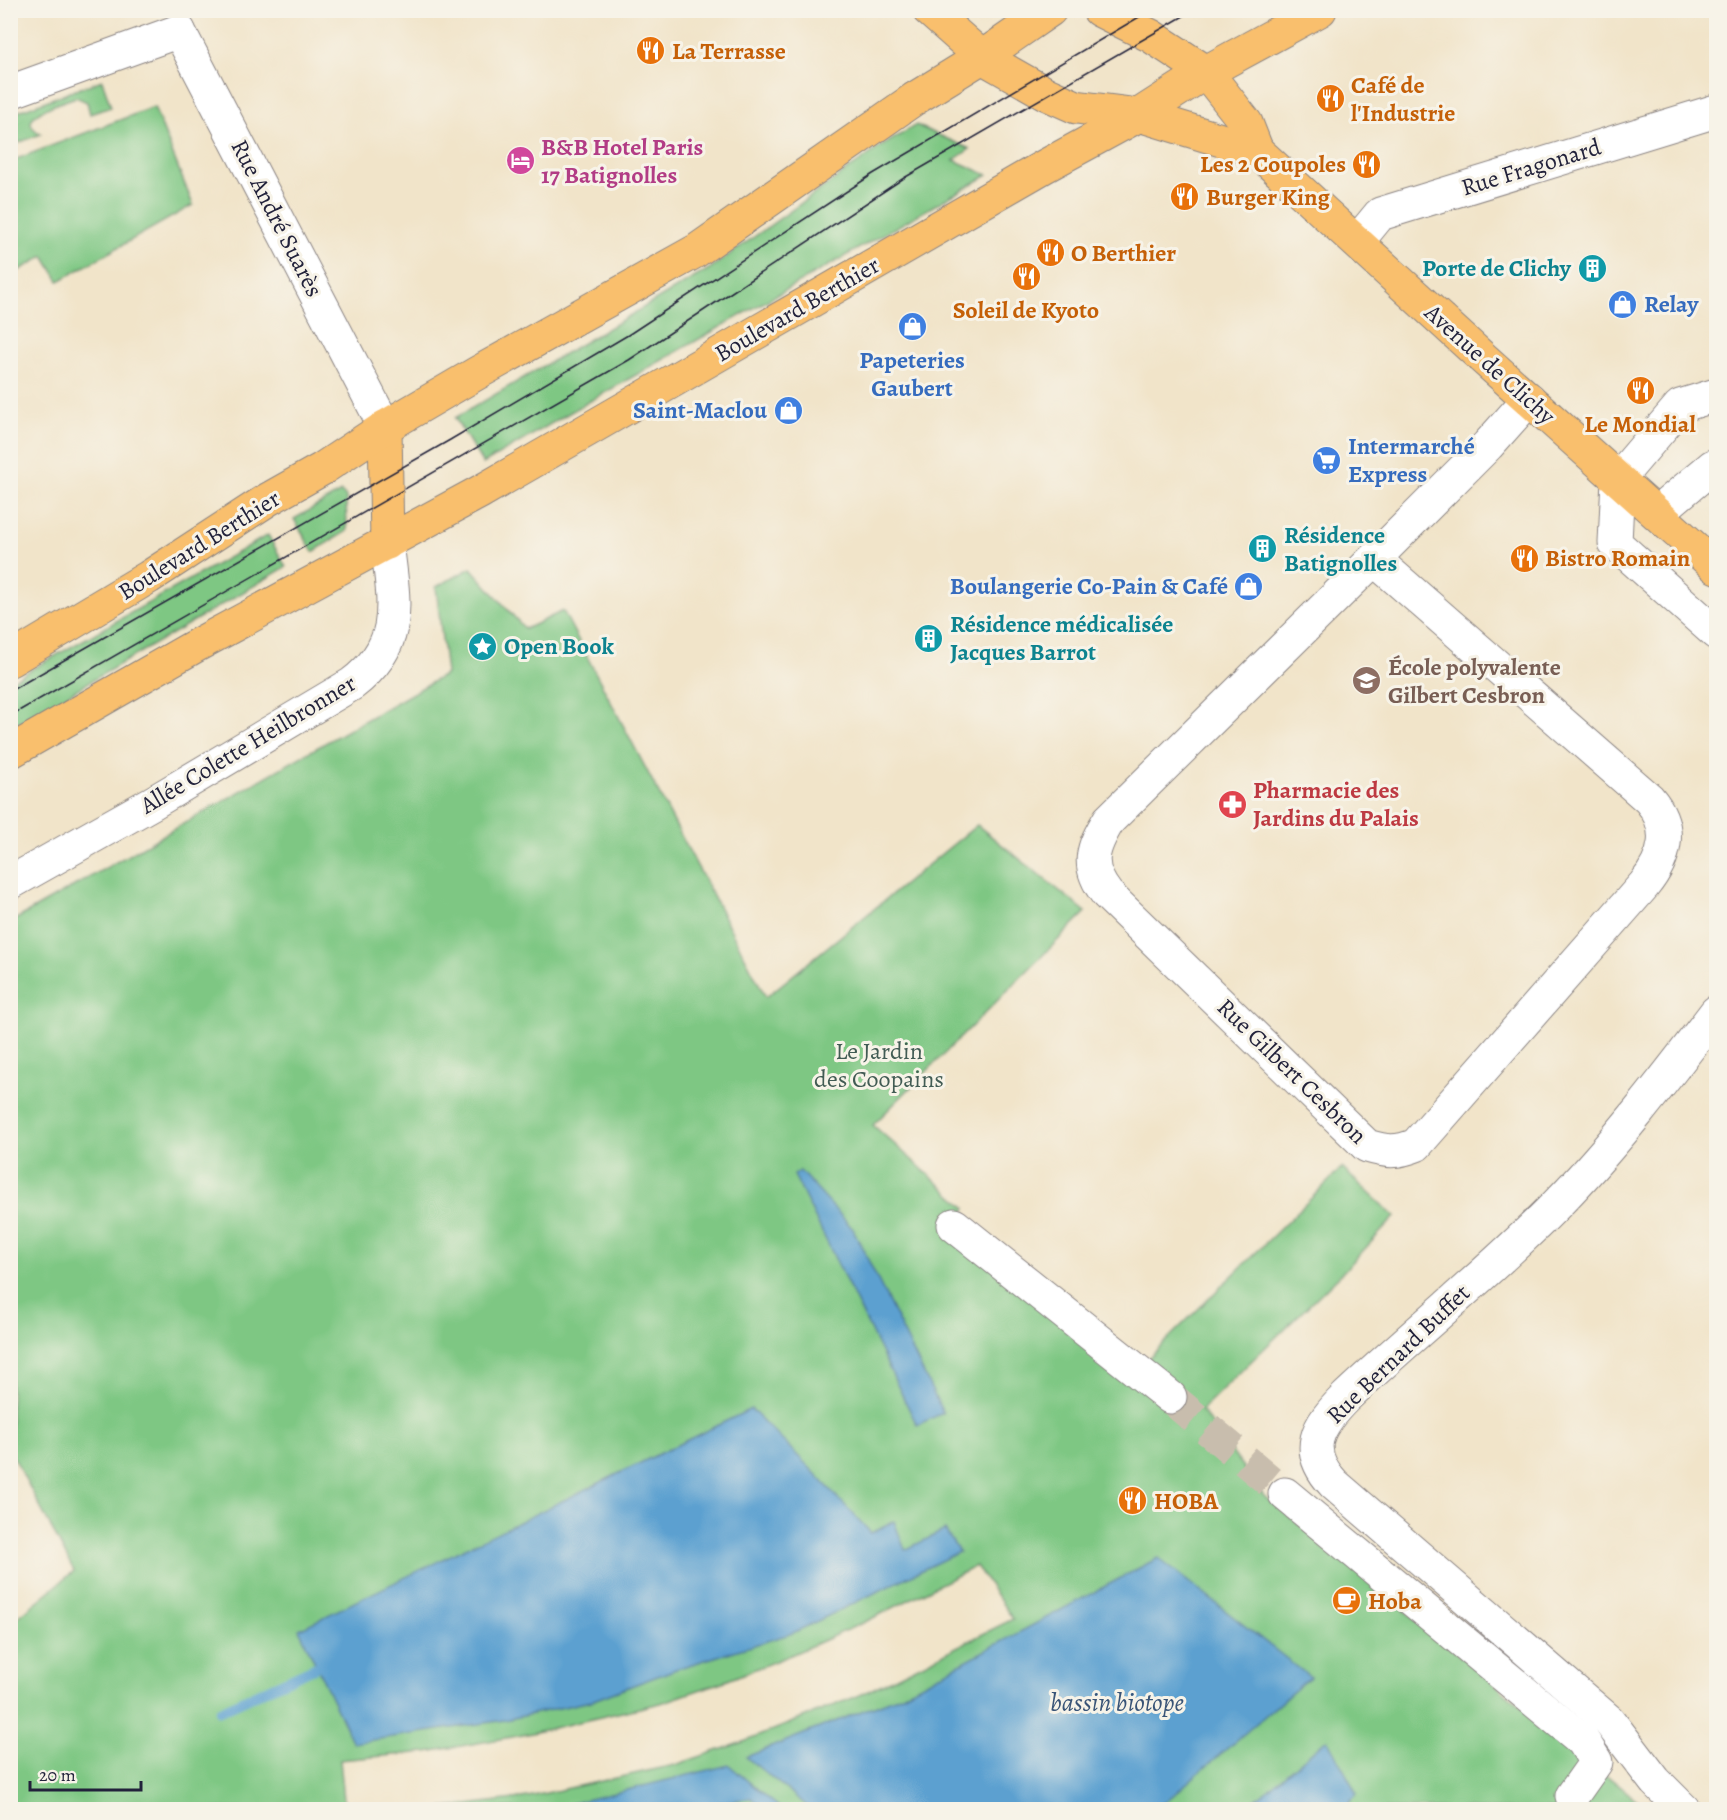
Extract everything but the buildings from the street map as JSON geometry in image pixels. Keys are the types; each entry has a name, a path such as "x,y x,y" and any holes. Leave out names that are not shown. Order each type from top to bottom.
{"main road":[{"name":"Avenue de Clichy","path":"929,10 982,57 1047,94 1076,107 1139,115 1257,151 1716,567"},
{"name":"Boulevard Berthier","path":"10,660 149,577 267,500 321,469 386,427 479,372 696,251 914,99 982,57 1050,10"},
{"name":"Avenue de Clichy","path":"1099,10 1151,36 1206,72 1246,123 1257,151"},
{"name":"Boulevard Berthier","path":"10,752 197,645 491,486 1045,166 1139,115 1206,72 1320,10"},
{"path":"386,427 387,543"}],"street":[{"path":"10,92 185,21"},
{"name":"Rue André Suarès","path":"185,21 386,427"},
{"name":"Rue Fragonard","path":"1357,242 1380,214 1713,106"},
{"path":"1716,395 1680,406 1618,479 1615,543 1716,633"},
{"name":"Rue Gilbert Cesbron","path":"1374,559 1649,799 1659,815 1665,842 1661,861 1644,885 1416,1144 1400,1151 1384,1151 1367,1146 1107,894 1099,884 1094,872 1092,858 1098,838 1109,820 1488,445 1529,399"},
{"path":"1658,513 1715,466"},
{"name":"Allée Colette Heilbronner","path":"10,883 164,796 352,684 367,672 386,648 392,621 393,599 387,543"},
{"name":"Rue Bernard Buffet","path":"1684,1809 1655,1781 1609,1721 1334,1484 1319,1464 1316,1441 1326,1419 1346,1397 1529,1231 1583,1176 1620,1134 1716,1012"},
{"path":"954,1225 1170,1397"},
{"path":"1284,1494 1583,1741 1596,1762 1572,1796"}],"green space":[{"path":"102,80 111,107 90,114 87,102 76,97 51,106 31,121 33,127 41,134 11,146 11,114"},
{"path":"154,107 193,205 59,281 44,256 11,275 11,161"},
{"path":"916,125 970,149 954,160 988,175 483,464 455,418 709,269 880,147"},
{"path":"341,492 346,497 347,531 313,552 294,519"},
{"path":"268,535 286,567 11,728 11,681"},
{"name":"Le Jardin des Coopains","path":"471,568 525,629 563,611 766,997 977,825 1086,912 873,1125 966,1208 954,1225 1132,1374 1342,1168 1395,1217 1340,1275 1201,1410 1264,1496 1648,1809 437,1809 528,1797 675,1765 746,1741 860,1695 1013,1619 976,1566 865,1622 793,1654 661,1703 523,1735 427,1752 340,1760 345,1809 11,1809 11,1623 74,1571 11,1452 11,922 446,674 436,587"}],"water":[{"path":"800,1171 853,1229 943,1413 917,1425 794,1175"},
{"path":"751,1409 871,1533 894,1521 905,1550 945,1530 959,1552 793,1633 679,1668 591,1701 505,1720 353,1743 299,1629"},
{"name":"bassin biotope","path":"1158,1558 1310,1677 1157,1809 811,1809 746,1757 902,1695"},
{"path":"1327,1739 1357,1794 1344,1809 1245,1809"},
{"path":"729,1765 781,1809 764,1809 751,1798 682,1809 537,1809 557,1807"}],"waterway":[{"path":"220,1711 316,1667"}],"tunnel":[{"path":"1170,1397 1285,1494"}],"tram line":[{"path":"10,691 450,440 628,335 873,174 1151,10"},
{"path":"10,716 629,360 904,178 1194,10"}],"place":[{"name":"La Terrasse","path":"651,51"},
{"name":"Café de l'Industrie","path":"1330,99"},
{"name":"B&B Hotel Paris 17 Batignolles","path":"520,161"},
{"name":"Les 2 Coupoles","path":"1367,164"},
{"name":"Burger King","path":"1185,197"},
{"name":"O Berthier","path":"1050,253"},
{"name":"Porte de Clichy","path":"1592,268"},
{"name":"Soleil de Kyoto","path":"1026,277"},
{"name":"Relay","path":"1623,304"},
{"name":"Papeteries Gaubert","path":"912,327"},
{"name":"Le Mondial","path":"1640,391"},
{"name":"Saint-Maclou","path":"788,410"},
{"name":"Intermarché Express","path":"1327,460"},
{"name":"Résidence Batignolles","path":"1263,549"},
{"name":"Bistro Romain","path":"1524,558"},
{"name":"Boulangerie Co-Pain & Café","path":"1249,586"},
{"name":"Résidence médicalisée Jacques Barrot","path":"929,638"},
{"name":"Open Book","path":"483,646"},
{"name":"École polyvalente Gilbert Cesbron","path":"1367,681"},
{"name":"Pharmacie des Jardins du Palais","path":"1232,804"},
{"name":"HOBA","path":"1133,1501"},
{"name":"Hoba","path":"1347,1601"}]}
